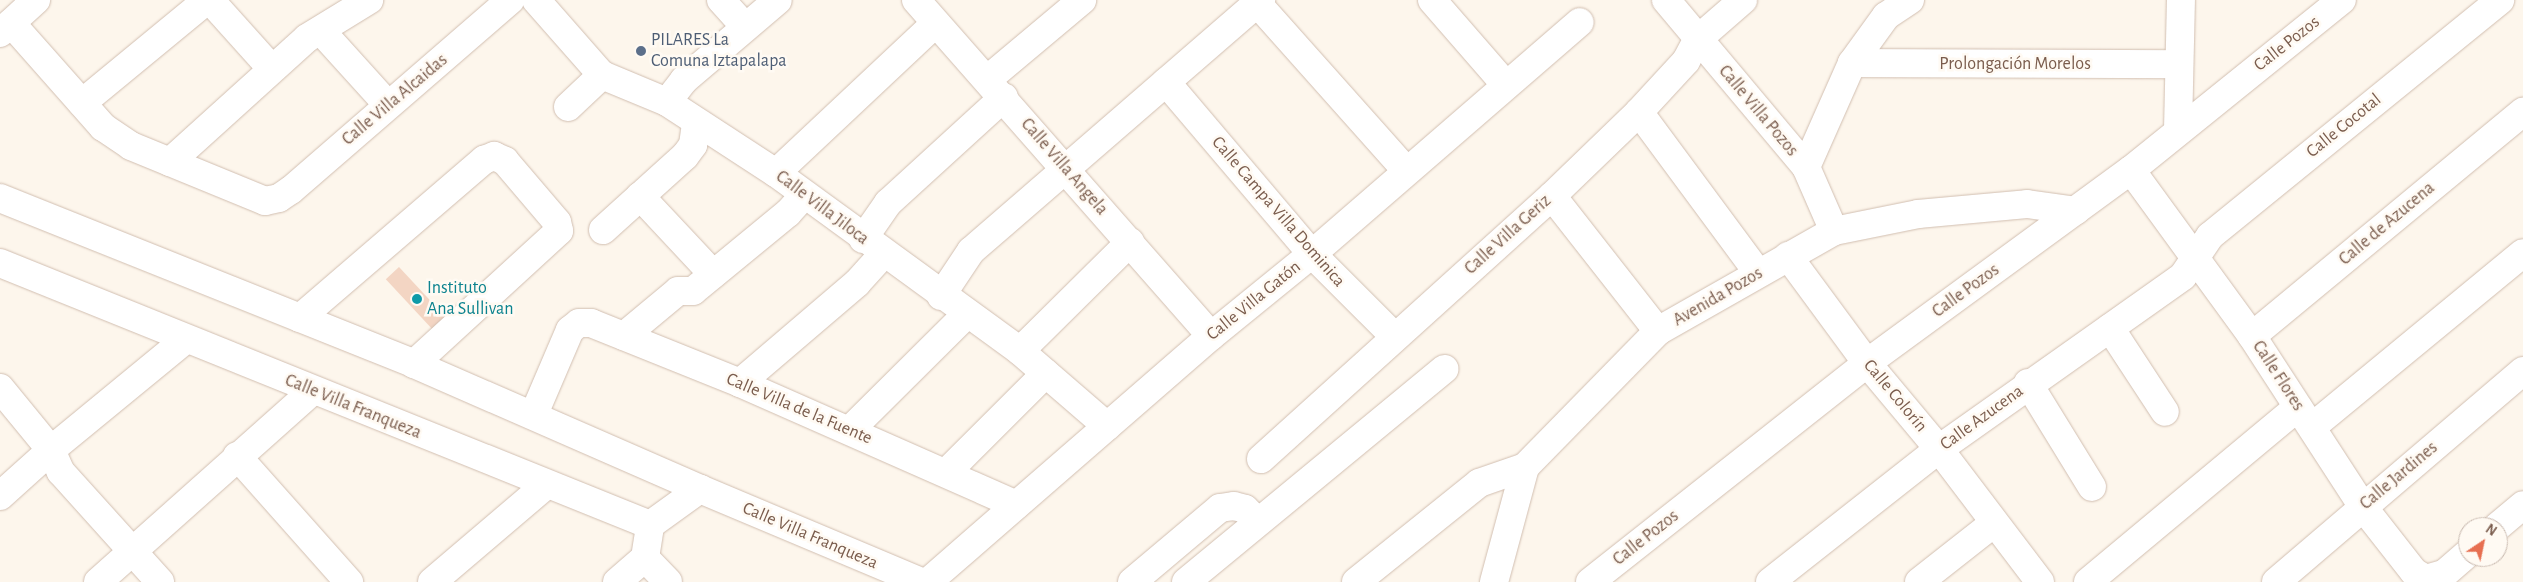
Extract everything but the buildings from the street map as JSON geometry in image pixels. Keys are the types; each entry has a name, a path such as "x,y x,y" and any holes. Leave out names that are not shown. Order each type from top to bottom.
{"street":[{"path":"36,0 6,28 82,103 103,127 131,146 170,162 272,68 308,38 322,32 369,0"},
{"path":"82,103 208,0 272,68"},
{"name":"Calle Villa Alcaidas","path":"170,162 265,201 279,198 388,105 423,78 510,0"},
{"path":"720,0 745,27"},
{"path":"667,102 684,80 778,0"},
{"name":"Calle Villa Angela","path":"916,0 996,88 1211,336"},
{"path":"740,383 857,283 873,246 888,203 1081,0"},
{"path":"1432,0 1505,84"},
{"name":"Calle Villa Pozos","path":"1666,0 1697,40 1806,168 1834,231"},
{"name":"Calle Villa Geriz","path":"1261,459 1552,196 1639,112 1686,61 1697,40 1743,0"},
{"path":"1806,168 1852,63 1886,16 1910,0"},
{"path":"2178,130 2178,64 2181,0"},
{"name":"Calle Pozos","path":"1590,582 1867,363 2131,170 2178,130 2342,0"},
{"name":"Calle Cocotal","path":"2193,257 2210,236 2500,0"},
{"path":"941,296 971,251 1068,171 1166,82 1259,2 1406,170"},
{"name":"Calle Villa Jiloca","path":"545,4 602,75 667,102 696,123 776,174 941,296 1020,351 1107,426"},
{"name":"Calle Villa Gatón","path":"928,582 1211,336 1312,254 1505,84 1580,22"},
{"path":"776,174 936,23"},
{"path":"322,32 388,105"},
{"name":"Prolongación Morelos","path":"1852,63 2178,64"},
{"path":"568,107 602,75"},
{"name":"Calle Campa Villa Dominica","path":"1166,82 1312,254 1395,338"},
{"path":"1639,112 1758,273"},
{"name":"Calle de Azucena","path":"2252,336 2523,112"},
{"path":"604,230 685,156 693,145 696,123"},
{"path":"300,318 484,160 494,156 512,169 557,222 559,231 414,364"},
{"name":"Calle Flores","path":"2131,170 2252,336 2363,507 2414,572 2426,579 2444,574 2458,562"},
{"path":"624,336 678,291 693,291 788,213 804,195"},
{"path":"640,196 713,274"},
{"path":"1552,196 1658,331"},
{"name":"Calle Villa Franqueza","path":"0,198 534,414 700,489 921,582"},
{"name":"Avenida Pozos","path":"1494,582 1526,467 1658,331 1834,231 1918,214 2027,204 2076,211"},
{"path":"1020,351 1130,242"},
{"path":"2088,582 2523,253"},
{"name":"Calle Colorín","path":"1788,256 1867,363 1939,449 2040,582"},
{"name":"Calle Azucena","path":"1770,582 1939,449 2028,383 2183,276 2193,257"},
{"name":"Calle Villa Franqueza","path":"0,264 546,485 650,525"},
{"path":"850,430 967,314"},
{"name":"Calle Villa de la Fuente","path":"534,414 570,330 579,323 591,323 850,430 1016,505"},
{"path":"2110,328 2165,412"},
{"path":"0,496 51,450 186,339"},
{"path":"1186,582 1444,369"},
{"name":"Calle Jardines","path":"2282,580 2363,507 2523,371"},
{"path":"946,473 1046,373"},
{"path":"2028,383 2092,487"},
{"path":"0,388 51,450 61,472 160,582"},
{"path":"98,582 312,391"},
{"path":"237,456 350,582"},
{"path":"1356,582 1479,483 1526,467"},
{"path":"432,582 546,485"},
{"path":"617,582 645,558 650,525 700,489"},
{"path":"2508,518 2523,505"},
{"path":"1132,582 1220,508 1234,506 1245,509 1258,522"},
{"path":"1919,582 1994,523"},
{"path":"645,558 668,582"}],"place":[{"name":"PILARES La Comuna Iztapalapa","path":"641,51"},
{"name":"Instituto Ana Sullivan","path":"417,299"}]}
